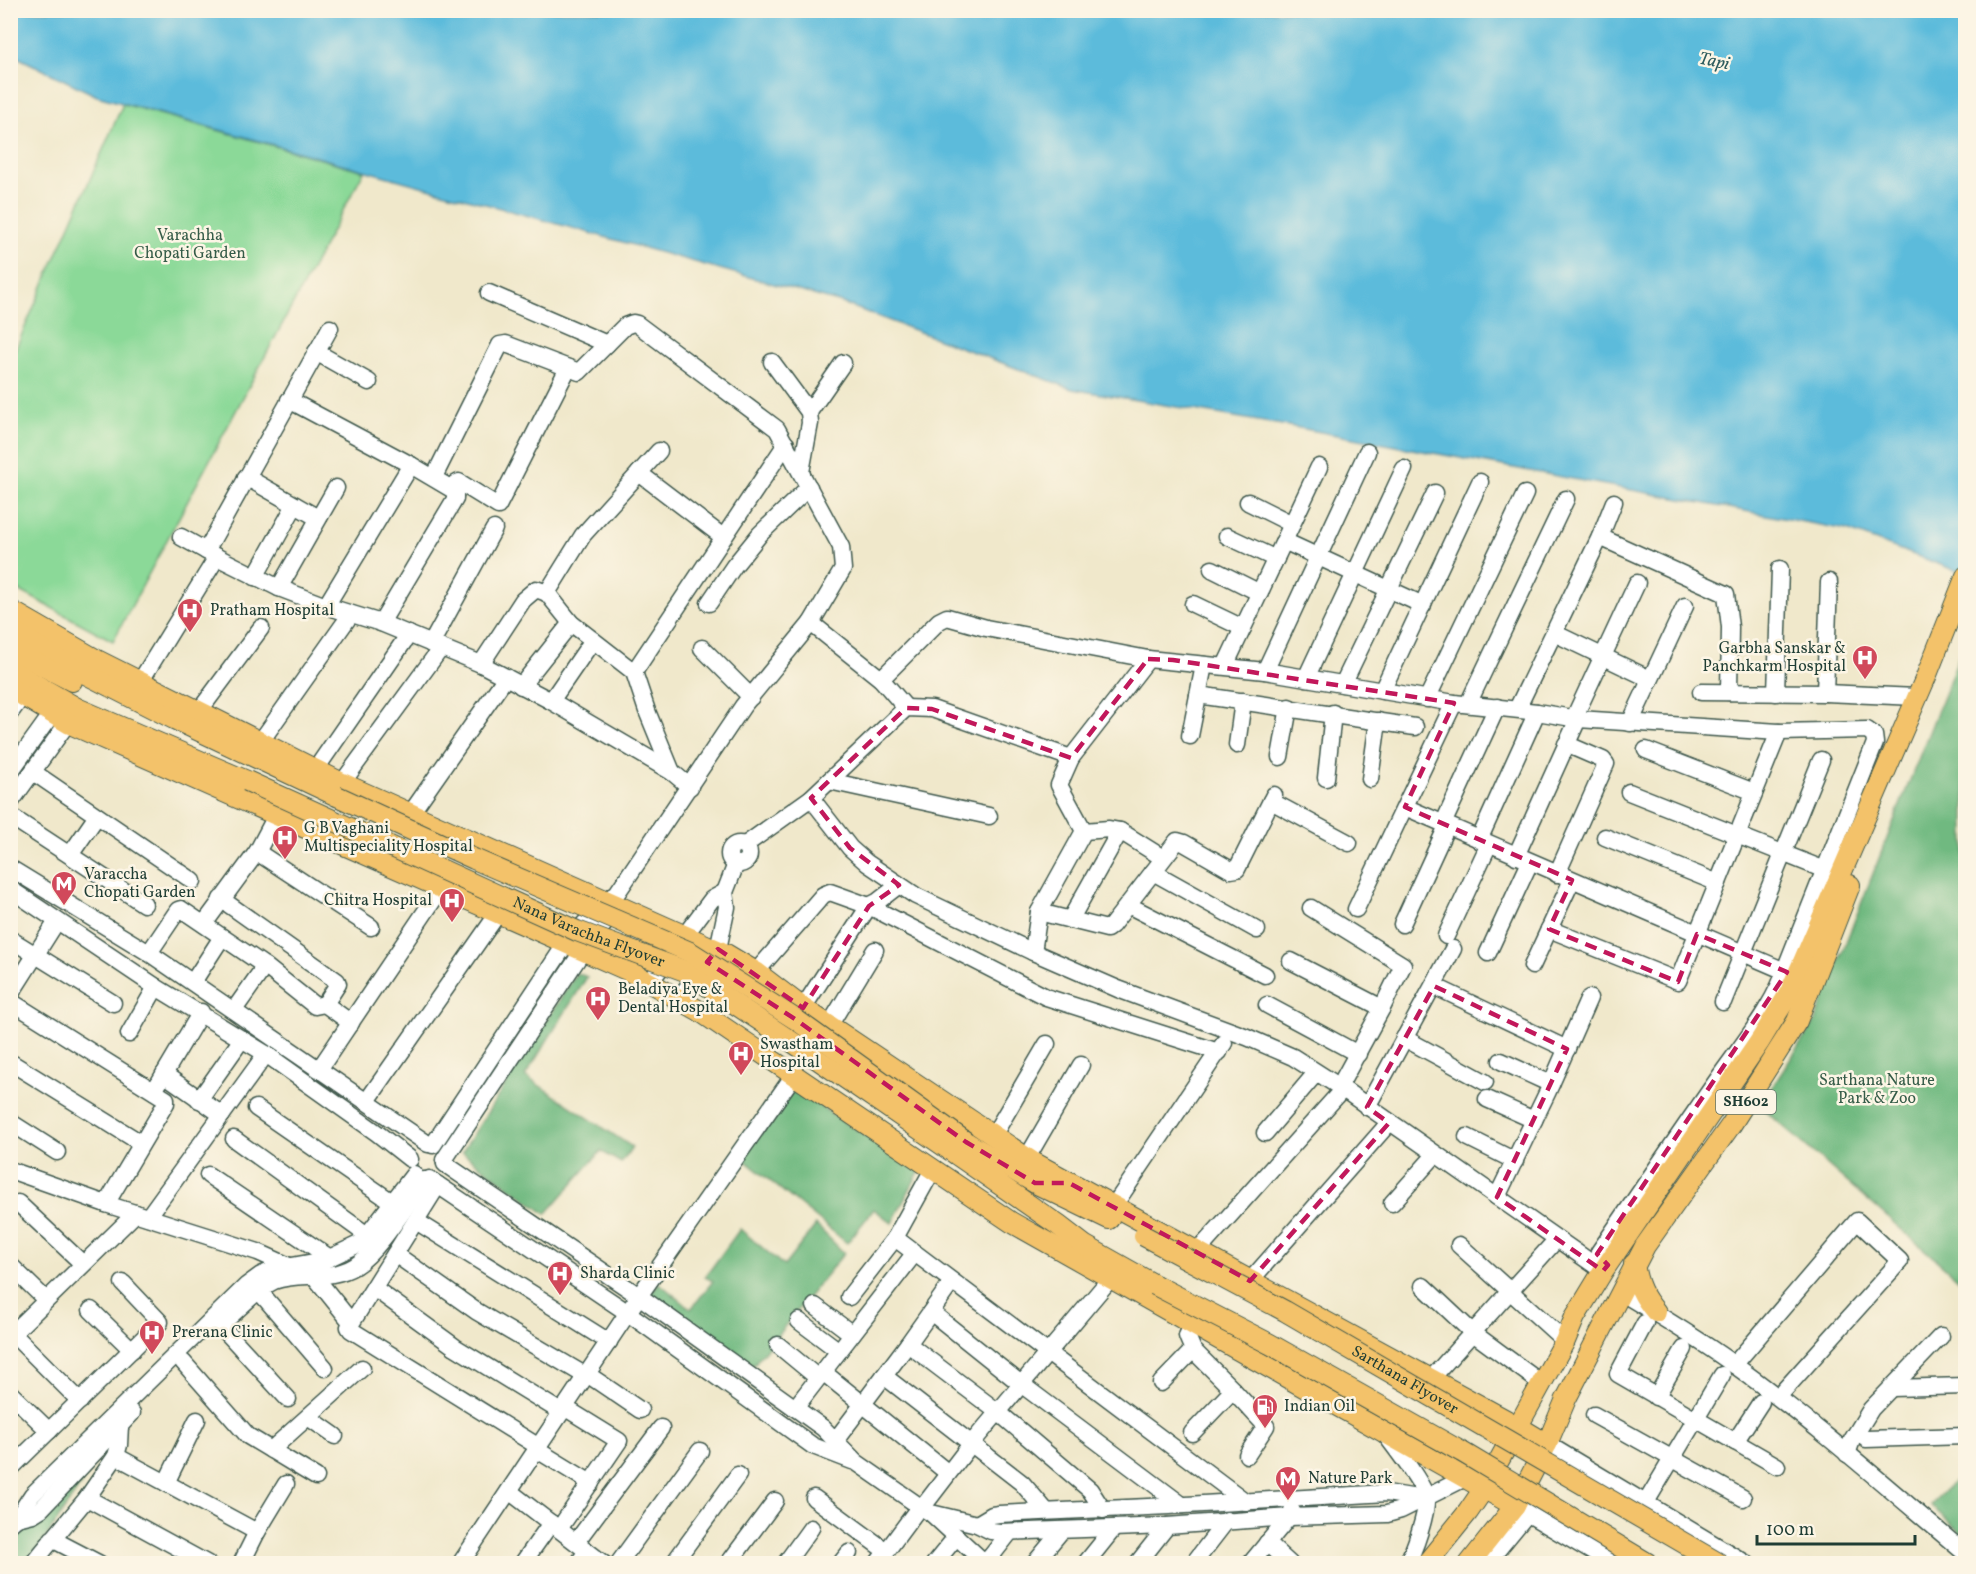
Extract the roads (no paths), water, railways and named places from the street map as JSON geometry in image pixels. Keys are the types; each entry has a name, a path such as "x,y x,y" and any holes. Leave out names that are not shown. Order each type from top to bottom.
{"main road":[{"name":"SH602","path":"1483,1488 1565,1341 1575,1317 1760,1041 1917,697 1932,678 1965,576"},
{"name":"SH602","path":"1522,1509 1566,1399 1622,1293 1634,1264 1731,1125 1797,1021 1932,678 1965,608"},
{"path":"10,610 97,660 261,741 311,775"},
{"path":"10,629 60,661 174,719 311,775"},
{"path":"10,649 143,717 156,720 174,719"},
{"path":"10,659 60,687 129,719 142,737"},
{"path":"10,670 65,711 142,737 276,816 575,945 679,998 1011,1222 1522,1509 1469,1563"},
{"path":"17,691 196,770"},
{"name":"Nana Varachha Flyover","path":"196,770 247,781 577,931 685,971 962,1148 1084,1207"},
{"name":"Nana Varachha Flyover","path":"311,775 474,859 690,952 795,1018 962,1148 980,1171 1084,1245"},
{"path":"340,789 411,813 614,900 718,949 756,972 829,1026 1027,1158 1547,1444"},
{"path":"980,1171 1011,1222"},
{"path":"1035,1183 1069,1183"},
{"path":"1069,1183 1084,1207"},
{"name":"Sarthana Flyover","path":"1084,1207 1144,1236 1285,1311 1720,1563"},
{"path":"1051,1245 1084,1245 1280,1350 1462,1452 1649,1563"},
{"path":"1634,1264 1637,1280 1651,1318"},
{"path":"1426,1563 1468,1512 1483,1488"}],"street":[{"path":"489,293 607,344"},
{"path":"434,477 500,345 506,344 567,368 581,371 625,326 637,324 772,425 786,444 841,547 843,569 811,623 751,697 651,840 614,900 575,945 430,1145 416,1148 423,1176 416,1221 349,1327 591,1483"},
{"path":"140,682 211,554 246,477 330,328"},
{"path":"316,352 369,382"},
{"path":"772,362 809,412 810,423 801,472"},
{"path":"809,412 843,363"},
{"path":"450,487 459,482 498,506 567,368"},
{"path":"289,400 434,477 455,491 455,498 381,623"},
{"path":"634,672 786,444"},
{"path":"547,593 583,535 659,451"},
{"path":"1265,671 1367,452"},
{"path":"326,606 411,465"},
{"path":"1225,666 1319,467"},
{"path":"1306,678 1404,469"},
{"path":"639,473 723,537"},
{"path":"246,477 318,518"},
{"path":"1382,691 1480,482"},
{"path":"709,603 760,534 809,487"},
{"path":"279,588 336,488"},
{"path":"1342,684 1435,492"},
{"path":"1427,699 1525,494"},
{"path":"1356,909 1404,807 1461,704 1566,499"},
{"path":"1248,502 1292,524"},
{"path":"1517,709 1600,537 1614,502"},
{"path":"255,577 295,505"},
{"path":"340,789 436,646 494,529"},
{"path":"1227,536 1276,559"},
{"path":"181,537 279,588 381,623 480,664 551,701 672,772 690,787"},
{"path":"1600,537 1726,594 1730,627 1729,692"},
{"path":"1284,541 1423,605"},
{"path":"1212,569 1260,593"},
{"path":"1776,693 1779,569"},
{"path":"1825,693 1829,582"},
{"path":"1488,953 1576,718 1637,583"},
{"path":"480,664 523,600 536,589 547,593 571,623 634,672 672,772"},
{"path":"1193,604 1243,628"},
{"path":"1630,723 1685,606"},
{"path":"261,741 351,614"},
{"path":"881,679 939,621 947,617 986,628 1148,659 1265,671 1461,704 1630,723 1779,732 1867,730 1874,735 1875,743 1788,962 1782,993"},
{"path":"521,686 571,623"},
{"path":"811,623 881,679 906,708"},
{"path":"201,710 261,628"},
{"path":"1554,633 1650,679"},
{"path":"311,775 409,634"},
{"path":"551,701 593,640"},
{"path":"702,648 751,697"},
{"path":"1084,831 1059,786 1071,758 1148,659"},
{"path":"1190,736 1204,665"},
{"path":"411,813 506,677"},
{"path":"10,713 17,691"},
{"path":"1701,692 1825,693 1917,697"},
{"path":"1198,695 1333,713 1415,727"},
{"path":"1237,745 1243,701"},
{"path":"1280,757 1289,707"},
{"path":"1402,924 1497,707"},
{"path":"679,998 718,949 727,907 725,892 736,864 730,855 731,848 736,844 745,845 811,798 906,708 932,709 1071,758"},
{"path":"10,772 65,711"},
{"path":"10,803 33,772 65,711"},
{"path":"1367,1107 1434,986 1484,842 1537,712"},
{"path":"1326,778 1333,713"},
{"path":"1370,779 1378,721"},
{"path":"1549,929 1676,981 1679,980 1779,732"},
{"path":"1532,966 1549,929 1564,877 1606,764 1603,760 1566,744"},
{"path":"1646,750 1754,792"},
{"path":"1724,1002 1821,760"},
{"path":"33,772 193,881"},
{"path":"830,782 989,816"},
{"path":"1629,792 1825,870"},
{"path":"811,798 850,848 867,863 916,896 1118,989 1293,1058 1341,1088 1557,1239 1606,1268"},
{"path":"1039,912 1107,929 1128,905 1173,844 1180,841 1231,870 1237,869 1272,798 1349,843"},
{"path":"1404,807 1786,972"},
{"path":"10,816 144,904"},
{"path":"70,855 97,816"},
{"path":"204,924 257,852 276,816"},
{"path":"1084,831 1109,829 1120,831 1163,858"},
{"path":"1033,951 1039,912 1084,831"},
{"path":"1070,920 1120,831"},
{"path":"1605,837 1718,883"},
{"path":"257,852 371,927"},
{"path":"10,868 149,953 430,1145 441,1150 445,1162 639,1296 823,1428 856,1462 924,1509 985,1563 1010,1532"},
{"path":"1153,872 1257,930"},
{"path":"803,1008 869,906 898,885"},
{"path":"320,1068 442,887"},
{"path":"10,889 156,987 201,1012 266,1054 377,1133 423,1176 628,1313 813,1446 856,1462"},
{"path":"650,982 712,899 725,892"},
{"path":"756,972 826,892 830,892 869,906 1046,997 1219,1052"},
{"path":"149,953 178,910 181,909 265,966 315,1006 325,1004 338,984 337,981 221,899"},
{"path":"1128,905 1265,975"},
{"path":"1197,1252 1341,1088 1403,964 1311,908"},
{"path":"367,1101 499,912"},
{"path":"10,996 57,921"},
{"path":"192,982 222,937"},
{"path":"10,939 114,1003"},
{"path":"13,1522 28,1499 246,1286 261,1275 289,1266 330,1258 361,1243 392,1202 423,1176 439,1175 575,945"},
{"path":"829,1026 875,950"},
{"path":"1291,960 1382,1008"},
{"path":"234,1010 265,966"},
{"path":"1434,986 1567,1049"},
{"path":"129,1034 156,987"},
{"path":"1497,1197 1589,998"},
{"path":"10,1002 154,1090 167,1101 106,1204"},
{"path":"325,1004 351,1023"},
{"path":"1267,1005 1358,1054"},
{"path":"154,1090 201,1012"},
{"path":"1113,1207 1231,1032"},
{"path":"1404,1038 1485,1082"},
{"path":"199,1100 242,1039"},
{"path":"993,1136 1047,1044"},
{"path":"80,1401 11,1334 83,1264 142,1215 222,1115 266,1054"},
{"path":"1501,1061 1551,1084"},
{"path":"10,1062 141,1143"},
{"path":"1027,1158 1081,1065"},
{"path":"1265,1133 1316,1073"},
{"path":"164,1074 222,1115"},
{"path":"460,1563 639,1296 794,1075"},
{"path":"1487,1099 1534,1120"},
{"path":"256,1108 392,1202"},
{"path":"10,1122 57,1152"},
{"path":"1250,1281 1389,1123"},
{"path":"1467,1137 1515,1161"},
{"path":"234,1139 368,1234"},
{"path":"1392,1203 1436,1155"},
{"path":"10,1170 106,1204 258,1252 289,1266"},
{"path":"849,1297 895,1238 932,1170"},
{"path":"208,1175 330,1258"},
{"path":"13,1522 41,1509 120,1425 220,1325 259,1292 274,1281 343,1272 364,1260 423,1176"},
{"path":"18,1203 83,1264"},
{"path":"416,1221 609,1342"},
{"path":"1645,1504 1728,1370 1857,1221 1900,1261 1778,1397"},
{"path":"895,1238 1246,1502"},
{"path":"1430,1380 1557,1239"},
{"path":"1460,1245 1565,1341"},
{"path":"395,1254 476,1311 586,1375 640,1410"},
{"path":"795,1408 915,1254"},
{"path":"10,1265 46,1300"},
{"path":"315,1277 351,1322"},
{"path":"814,1498 881,1557 924,1509 971,1444 1110,1279"},
{"path":"835,1441 952,1282"},
{"path":"10,1469 160,1320 123,1283"},
{"path":"1423,1286 1473,1333 1541,1383"},
{"path":"374,1288 455,1347 619,1441 591,1483 522,1563"},
{"path":"259,1292 325,1368"},
{"path":"1622,1293 1651,1318 1728,1370 1778,1397 1965,1554"},
{"path":"815,1306 852,1334"},
{"path":"91,1310 132,1350"},
{"path":"931,1312 1175,1506"},
{"path":"1651,1318 1618,1374 1777,1466"},
{"path":"799,1321 839,1351"},
{"path":"220,1325 288,1399"},
{"path":"1192,1325 1187,1336 1192,1350 1233,1390 1266,1427 1247,1455"},
{"path":"1846,1454 1860,1438 1866,1416 1941,1336"},
{"path":"908,1344 998,1412 1093,1493 1103,1510"},
{"path":"778,1345 863,1403 948,1473"},
{"path":"1656,1397 1684,1349"},
{"path":"1161,1383 1192,1350"},
{"path":"183,1362 248,1436 316,1477"},
{"path":"271,1450 362,1368"},
{"path":"884,1376 1022,1483 1046,1511"},
{"path":"1892,1388 1965,1386"},
{"path":"1192,1433 1233,1390"},
{"path":"10,1394 49,1431"},
{"path":"1735,1443 1761,1402"},
{"path":"1594,1415 1743,1498"},
{"path":"308,1417 335,1436"},
{"path":"166,1483 197,1420"},
{"path":"34,1562 87,1498 116,1456 120,1425"},
{"path":"580,1552 661,1428"},
{"path":"1385,1433 1410,1470 1424,1498 1419,1534 1412,1555 1406,1563"},
{"path":"1860,1438 1965,1436"},
{"path":"1547,1444 1748,1563"},
{"path":"618,1563 700,1451"},
{"path":"116,1456 257,1532"},
{"path":"672,1563 738,1475"},
{"path":"924,1509 977,1524 991,1531 1010,1532 1387,1514 1401,1510 1465,1478"},
{"path":"241,1563 286,1484"},
{"path":"509,1491 555,1526 580,1552 604,1563"},
{"path":"977,1524 992,1515 1046,1511 1103,1510 1387,1493 1424,1498"},
{"path":"87,1498 208,1563"},
{"path":"1250,1563 1289,1517 1297,1499"},
{"path":"728,1563 775,1501"},
{"path":"1137,1563 1169,1526 1175,1506"},
{"path":"1486,1563 1522,1509 1613,1563"},
{"path":"1193,1563 1227,1520"},
{"path":"785,1563 811,1528"},
{"path":"1085,1563 1114,1528"},
{"path":"1034,1563 1062,1530"},
{"path":"934,1563 956,1537"},
{"path":"52,1539 100,1563"},
{"path":"1267,1543 1290,1563"}],"water":[{"name":"Tapi","path":"10,11 1965,11 1965,574 1847,530 1294,427 1072,389 842,303 97,96 11,54"}],"place":[{"name":"Pratham Hospital","path":"190,634"},
{"name":"Garbha Sanskar & Panchkarm Hospital","path":"1865,681"},
{"name":"G B Vaghani Multispeciality Hospital","path":"285,861"},
{"name":"Varaccha Chopati Garden","path":"64,907"},
{"name":"Chitra Hospital","path":"452,924"},
{"name":"Beladiya Eye & Dental Hospital","path":"598,1022"},
{"name":"Swastham Hospital","path":"741,1077"},
{"name":"Sharda Clinic","path":"560,1297"},
{"name":"Prerana Clinic","path":"152,1356"},
{"name":"Indian Oil","path":"1265,1430"},
{"name":"Nature Park","path":"1288,1502"}],"park label":[{"name":"Varachha Chopati Garden","path":"190,245"},
{"name":"Sarthana Nature Park & Zoo","path":"1877,1090"}]}
